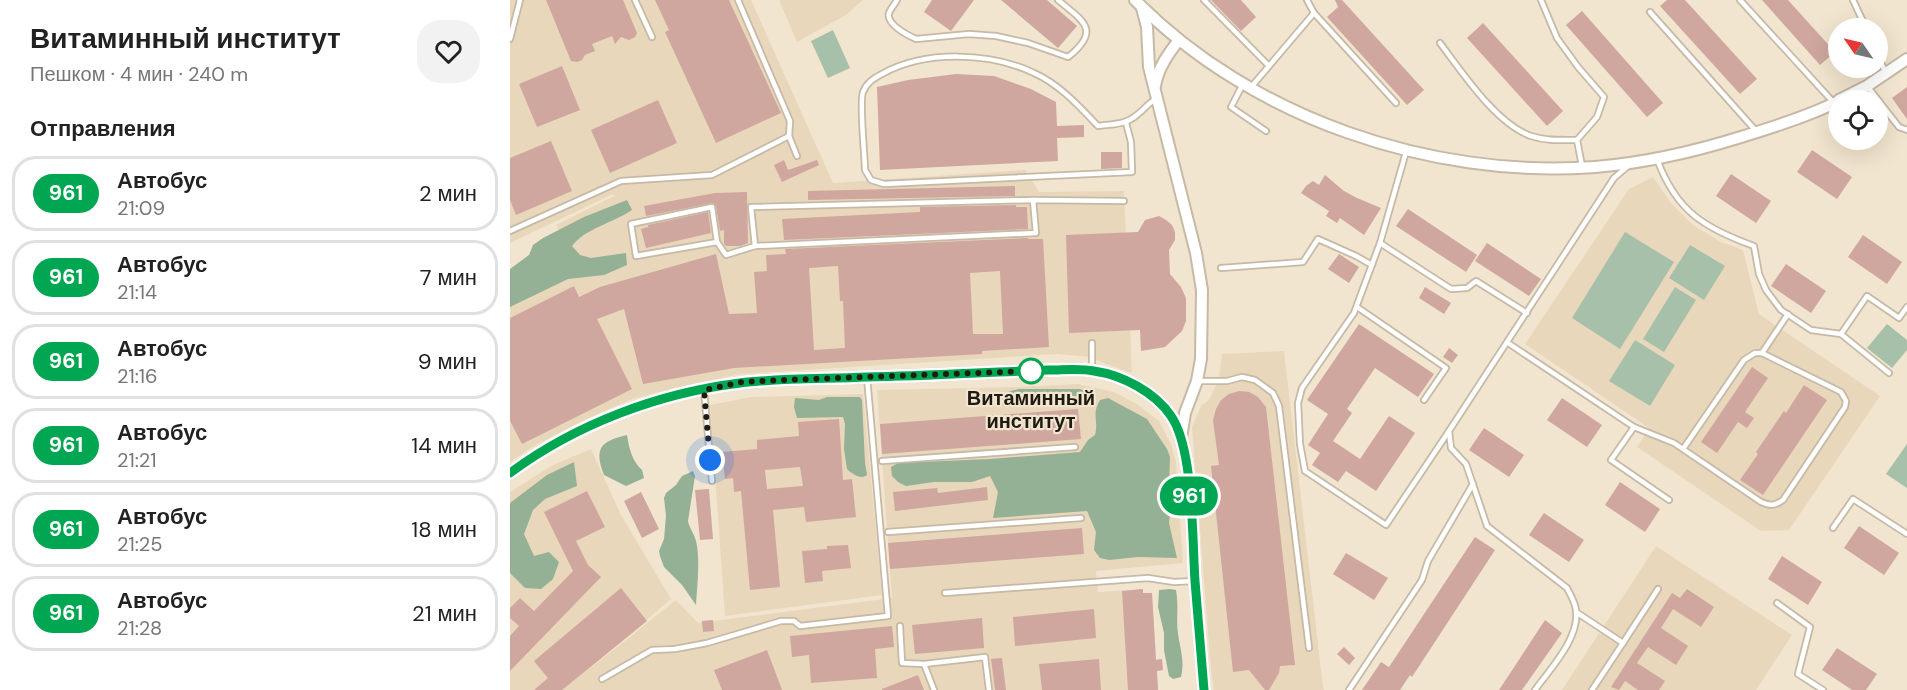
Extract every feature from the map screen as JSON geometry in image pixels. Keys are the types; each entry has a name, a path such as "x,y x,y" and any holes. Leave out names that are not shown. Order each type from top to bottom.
{"street":[{"path":"1139,4 1179,40 1246,86 1323,124 1366,138 1456,160 1499,165 1582,168 1632,163 1711,146 1828,105"},
{"path":"1139,4 1147,27 1149,67 1196,252 1202,290 1201,359 1197,381 1185,413 1181,438"},
{"path":"1155,94 1156,75 1179,40"},
{"path":"1888,73 1907,59"},
{"path":"1860,90 1880,78"},
{"path":"510,473 566,438 602,421 666,398 742,382 1049,370 1092,370 1121,378 1162,405 1172,416 1181,438 1187,467 1204,690"},
{"path":"1162,405 1179,405 1190,396"}],"lane":[{"path":"510,39 520,0"},
{"path":"634,0 652,37"},
{"path":"738,0 790,121 789,136 797,156"},
{"path":"897,0 890,10 890,21 916,39 969,34 996,36 1028,42 1066,57 1071,55 1088,32 1082,20 1058,0"},
{"path":"1204,0 1269,66"},
{"path":"1307,0 1314,13 1396,103"},
{"path":"1440,43 1474,87 1504,120 1530,136 1553,140 1577,140 1597,117 1604,98 1578,68 1557,38 1540,0"},
{"path":"1740,0 1828,93"},
{"path":"1853,0 1861,18"},
{"path":"1650,12 1756,132"},
{"path":"1266,131 1231,107 1246,86 1269,66 1314,13"},
{"path":"1126,123 1131,142 1131,172 884,184 871,180 865,170 862,94 869,81 910,62 959,57 990,60 1036,73 1072,99 1098,126 1126,123 1139,114 1155,94"},
{"path":"1868,86 1899,127 1907,130"},
{"path":"510,231 621,181 712,176 789,136"},
{"path":"1577,140 1582,168"},
{"path":"1407,149 1380,243 1357,307 1302,388 1298,403 1300,444 1305,471 1386,525 1508,343 1614,178 1632,163"},
{"path":"1657,159 1676,199 1697,218 1724,235 1754,246 1759,274 1766,290 1780,310 1811,330 1841,334 1889,373"},
{"path":"717,242 636,256 631,224 712,207 717,242 726,255 755,246 1036,233 1033,200"},
{"path":"755,246 751,207 1033,200 1124,201"},
{"path":"1221,268 1303,262 1318,239 1356,255 1372,265"},
{"path":"1380,243 1451,289 1467,288 1476,281 1527,313"},
{"path":"1841,334 1867,296 1899,318 1907,307"},
{"path":"1357,307 1446,368 1424,400"},
{"path":"1762,353 1788,315"},
{"path":"1092,343 1092,370"},
{"path":"1508,343 1634,427 1667,440 1768,505 1776,505 1783,500 1845,407 1846,401 1841,392 1762,353 1755,353 1744,360 1683,450"},
{"path":"602,679 652,650 675,649 707,643 780,621 794,621 800,626 888,616 867,377"},
{"path":"1197,381 1227,381 1242,377 1255,380 1273,393 1279,406 1310,648"},
{"path":"704,390 712,481"},
{"path":"1634,427 1611,460 1670,500"},
{"path":"1449,431 1451,448 1466,464 1487,526 1567,588 1575,602 1576,622 1573,635 1537,689"},
{"path":"882,461 1075,447"},
{"path":"1349,690 1422,580 1428,561 1473,484"},
{"path":"1833,528 1853,499 1907,534"},
{"path":"888,532 1081,518"},
{"path":"945,593 1148,578 1174,582 1195,581"},
{"path":"1592,690 1658,589"},
{"path":"1777,603 1810,627 1798,674 1822,690"},
{"path":"1576,612 1623,643"},
{"path":"900,626 902,663 924,664 985,657 989,690"},
{"path":"924,664 934,690"}],"shaded area":[{"path":"510,0 751,0 833,183 1025,170 1039,192 1124,191 1132,373 1092,357 1057,354 741,374 632,399 582,421 534,446 510,462 510,304 580,271 556,225 616,195 611,195 510,243"},
{"path":"779,0 863,0 846,15 797,42"},
{"path":"1653,177 1671,203 1693,225 1721,242 1743,250 1759,314 1880,396 1789,530 1761,531 1637,447 1649,428 1525,344 1629,189"},
{"path":"1284,351 1324,690 1214,690 1192,427 1201,406 1209,400 1219,379 1222,354"},
{"path":"1078,384 1114,392 1137,404 1159,421 1171,444 1176,462 1183,563 1096,571 1098,592 1143,589 1143,593 1152,593 1156,659 1162,659 1163,670 1157,671 1158,690 510,690 510,492 553,465 591,449 621,515 671,599 583,674 676,600 698,623 892,598 877,390"},
{"path":"863,394 882,595 725,616 710,405 751,397"},
{"path":"1656,546 1792,635 1756,690 1562,690"}],"green space":[{"path":"833,30 850,68 828,78 811,41"},
{"path":"627,200 632,210 592,230 572,246 580,255 591,258 626,253 627,265 604,275 568,279 510,307 510,269 529,255 533,245 584,217"},
{"path":"1625,232 1674,262 1620,349 1572,318"},
{"path":"1690,245 1725,266 1704,300 1669,278"},
{"path":"1675,287 1696,300 1664,352 1643,339"},
{"path":"1887,324 1907,340 1907,350 1892,368 1867,348"},
{"path":"1635,340 1675,365 1650,406 1609,381"},
{"path":"1019,389 1080,389 1089,392 1081,402 1027,403 1010,407 999,403 1004,394"},
{"path":"827,397 860,397 862,400 867,475 865,476 857,476 847,469 843,417 797,418 794,407 795,398 819,400"},
{"path":"1108,398 1147,419 1167,449 1170,457 1169,523 1177,558 1138,557 1109,560 1100,558 1094,550 1096,532 1087,511 993,518 998,492 990,476 972,482 934,482 906,486 892,476 891,467 898,463 1080,452 1088,440 1095,435 1096,410 1100,400"},
{"path":"627,435 632,454 644,478 626,486 604,475 600,452 605,443"},
{"path":"1907,444 1907,488 1886,474"},
{"path":"574,462 577,486 545,499 533,510 524,534 534,556 549,552 559,562 553,579 541,589 525,588 510,573 510,503 547,475"},
{"path":"693,471 695,476 688,521 698,553 696,605 682,585 664,567 659,551 664,539 666,493 682,476"},
{"path":"1159,590 1176,590 1177,628 1182,660 1181,677 1173,679 1169,676 1164,650 1164,633 1158,607"}],"building":[{"path":"546,0 623,0 637,33 629,40 621,37 615,44 612,36 592,44 595,51 585,55 582,60 571,61"},
{"path":"655,0 729,0 781,113 716,143 665,32 669,30"},
{"path":"932,0 974,0 951,31 924,12"},
{"path":"1001,0 1047,0 1077,26 1058,48"},
{"path":"1211,0 1241,0 1256,17 1241,31"},
{"path":"1335,0 1342,0 1424,90 1407,105 1327,17 1338,7"},
{"path":"1667,0 1685,0 1757,79 1740,94 1660,6"},
{"path":"1762,0 1788,0 1828,44 1828,58 1820,65"},
{"path":"1582,11 1663,103 1647,117 1566,25"},
{"path":"1483,23 1563,111 1547,126 1467,38"},
{"path":"562,66 580,110 537,127 519,84"},
{"path":"956,74 994,76 1031,89 1056,102 1057,126 1084,125 1084,137 1057,138 1058,161 880,170 877,87 908,80"},
{"path":"1907,87 1907,119 1892,98"},
{"path":"658,100 677,143 610,173 591,130"},
{"path":"551,141 572,191 516,215 510,200 510,158"},
{"path":"1812,150 1852,177 1837,199 1797,172"},
{"path":"1101,152 1122,152 1122,168 1101,169"},
{"path":"784,160 788,170 817,160 819,165 782,182 774,165"},
{"path":"1731,174 1771,201 1756,223 1716,196"},
{"path":"1325,175 1344,191 1381,208 1364,235 1340,218 1337,223 1326,216 1329,211 1301,193 1313,181 1319,185"},
{"path":"1015,186 1015,196 808,200 808,191"},
{"path":"747,192 748,243 740,246 724,244 724,230 720,231 716,206 713,203 646,216 644,206 715,193"},
{"path":"1016,205 1016,207 1027,207 1028,229 784,240 782,219 920,212 920,207"},
{"path":"1408,209 1477,255 1466,272 1396,226"},
{"path":"708,212 711,233 646,248 641,229 648,225"},
{"path":"1159,216 1172,225 1175,232 1175,240 1169,250 1170,274 1181,287 1186,298 1186,321 1182,331 1165,347 1141,351 1140,330 1069,333 1066,235 1138,232 1145,220"},
{"path":"1863,235 1902,262 1887,284 1848,257"},
{"path":"1043,239 1049,347 982,351 982,354 734,368 643,384 624,309 597,319 632,389 522,444 510,421 510,318 574,286 579,297 600,287 716,254 729,314 757,313 754,272 767,271 766,255 786,254 785,249","holes":["838,266 840,301 843,301 845,348 814,350 809,268","1000,271 1003,334 973,334 970,273"]},
{"path":"1487,243 1541,279 1529,296 1475,261"},
{"path":"1339,254 1359,267 1349,283 1328,269"},
{"path":"1786,264 1826,291 1811,313 1771,286"},
{"path":"1425,287 1451,303 1444,314 1419,298"},
{"path":"1359,324 1434,374 1418,397 1375,368 1347,409 1352,413 1333,441 1360,459 1389,416 1415,433 1376,491 1346,471 1338,482 1312,465 1320,453 1308,445 1328,414 1307,400"},
{"path":"1449,348 1458,355 1452,363 1443,357"},
{"path":"1752,367 1768,378 1745,412 1754,418 1747,428 1738,422 1717,453 1701,442"},
{"path":"1804,385 1827,400 1763,495 1740,480 1758,454 1756,452"},
{"path":"1239,391 1249,392 1258,397 1266,407 1295,665 1280,666 1279,673 1269,690 1265,690 1249,670 1233,672 1211,466 1219,465 1213,420 1216,409 1221,400"},
{"path":"1562,398 1602,425 1587,447 1547,420"},
{"path":"1078,409 1081,439 882,454 880,424"},
{"path":"839,419 843,480 852,479 856,517 806,522 804,507 773,510 780,587 750,590 741,491 734,492 733,478 725,479 722,452 757,449 757,440 799,436 798,422","holes":["800,467 803,486 767,489 765,470"]},
{"path":"1484,428 1524,455 1509,477 1469,450"},
{"path":"1620,482 1660,509 1645,532 1605,505"},
{"path":"987,487 988,500 895,511 893,492 937,488 938,493"},
{"path":"709,489 713,539 700,540 695,490"},
{"path":"587,491 605,527 576,541 588,565 601,577 510,671 510,636 519,626 510,618 510,608 520,598 534,611 573,571 544,512"},
{"path":"641,492 659,529 642,538 624,501"},
{"path":"1544,513 1584,540 1569,562 1529,535"},
{"path":"1859,526 1899,553 1884,575 1844,548"},
{"path":"1082,528 1084,554 890,569 888,543"},
{"path":"1475,537 1495,550 1412,677 1410,675 1400,690 1362,690 1381,662 1389,667"},
{"path":"848,545 851,568 822,571 823,581 805,583 802,551"},
{"path":"1346,553 1388,578 1374,600 1333,574"},
{"path":"1782,556 1822,582 1808,605 1768,579"},
{"path":"621,588 647,621 562,690 534,690 548,678 534,661"},
{"path":"1143,589 1143,593 1152,593 1156,660 1162,659 1163,670 1157,671 1158,690 1128,690 1122,591"},
{"path":"1687,589 1714,607 1701,627 1673,609 1661,628 1688,646 1676,665 1648,647 1637,663 1665,681 1659,690 1638,690 1625,681 1619,690 1611,687 1672,593 1680,598"},
{"path":"1094,609 1096,638 1015,646 1013,617"},
{"path":"982,618 984,648 915,654 912,625"},
{"path":"713,620 714,631 703,632 702,621"},
{"path":"1545,620 1562,633 1522,690 1499,690"},
{"path":"892,626 894,647 875,649 877,678 811,683 809,655 792,657 790,636"},
{"path":"1344,647 1355,658 1349,665 1337,654"},
{"path":"1837,648 1877,674 1866,690 1852,690 1822,670"},
{"path":"767,650 782,690 722,690 714,670"},
{"path":"1002,658 1006,690 995,690 991,659"},
{"path":"1099,659 1101,690 1042,690 1039,664"},
{"path":"918,675 924,690 882,690 882,689"}],"bus line":[{"name":"961","path":"510,473 566,438 602,421 666,398 742,382 1049,370 1092,370 1121,378 1162,405 1172,416 1184,447 1204,690"}],"place":[{"name":"Витаминный институт","path":"1031,371"}],"route":[{"path":"710,460 704,390 742,382 1031,371"}]}
